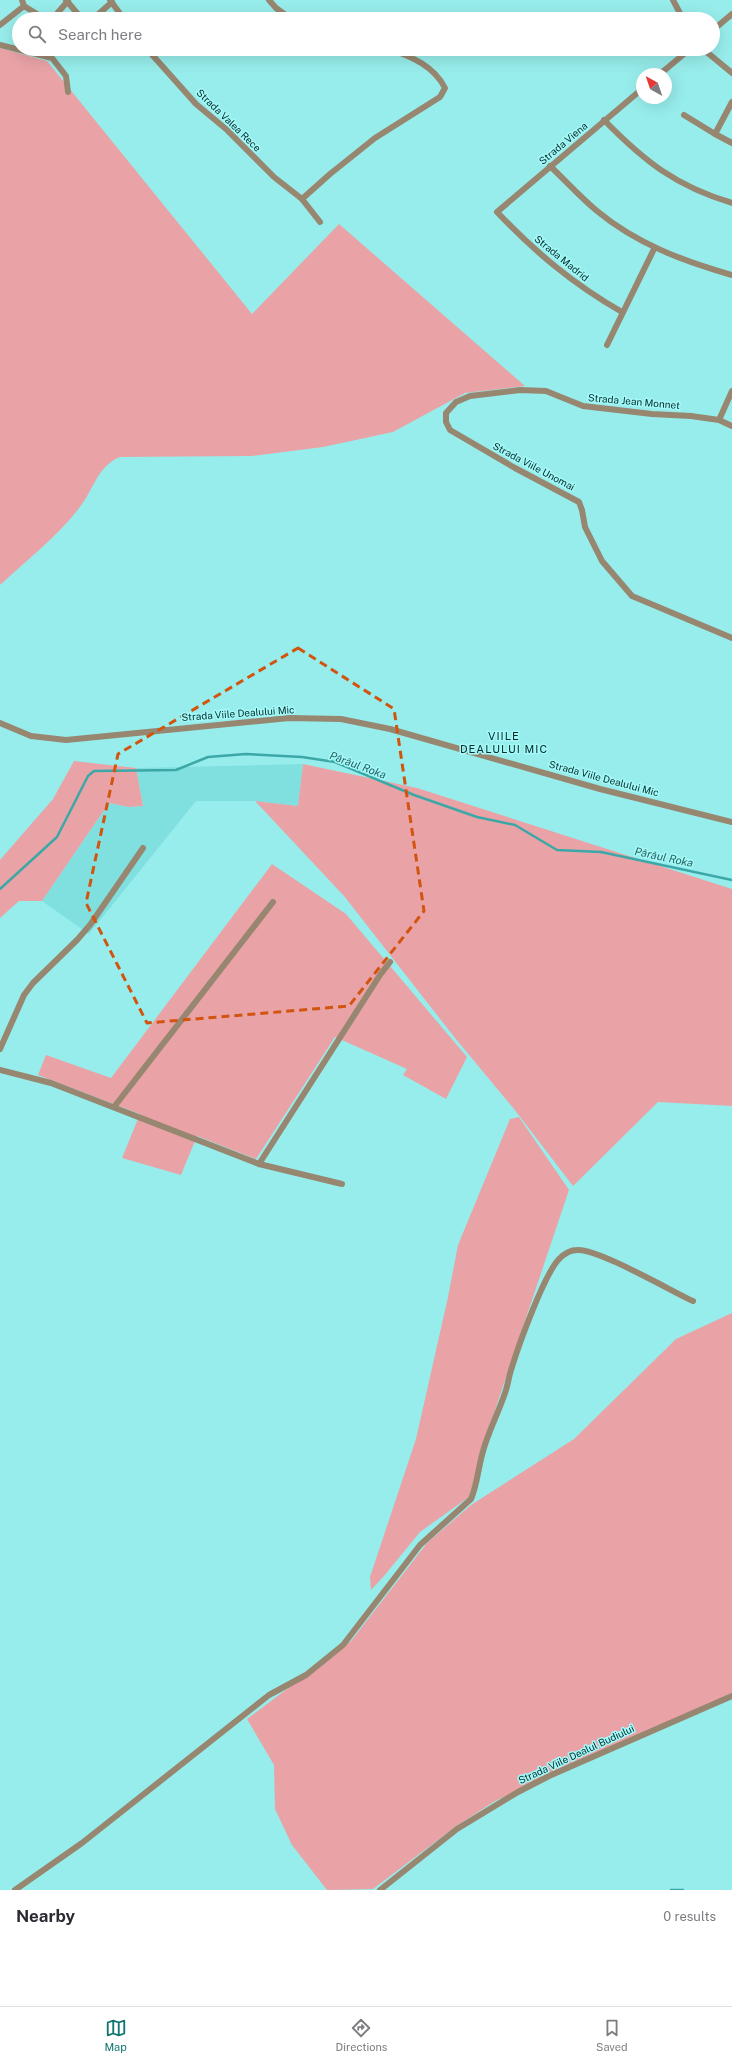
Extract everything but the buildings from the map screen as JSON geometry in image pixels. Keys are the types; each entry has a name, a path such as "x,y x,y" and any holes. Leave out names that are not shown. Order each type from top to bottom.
{"street":[{"path":"269,0 281,12"},
{"path":"674,0 680,12"},
{"path":"59,12 67,1 76,12"},
{"path":"100,12 111,1 119,12"},
{"path":"14,12 23,3 36,12"},
{"path":"0,25 12,14"},
{"path":"720,24 732,14"},
{"path":"0,45 12,48"},
{"path":"44,56 52,58 66,76 68,92"},
{"name":"Strada Valea Rece","path":"153,56 196,104 226,129 274,177 302,199 320,222"},
{"path":"302,199 330,174 375,138 440,97 445,88 440,78 417,59 409,56"},
{"path":"667,68 682,56"},
{"path":"711,56 732,73"},
{"name":"Strada Viena","path":"497,212 636,94"},
{"path":"715,134 732,102"},
{"path":"684,115 732,143"},
{"path":"604,120 634,150 668,176 711,197 732,203"},
{"path":"550,166 599,212 654,248 687,262 732,275"},
{"name":"Strada Madrid","path":"497,212 529,245 564,274 591,294 622,312"},
{"path":"607,345 654,248"},
{"name":"Strada Jean Monnet","path":"446,413 456,402 470,396 520,390 546,391 583,406 652,414 691,416 719,420 732,426"},
{"path":"719,420 732,391"},
{"name":"Strada Viile Unomai","path":"446,413 446,422 450,430 515,468 579,502 585,527 602,561 632,596 732,638"},
{"name":"Strada Viile Dealului Mic","path":"0,723 31,736 66,740 289,718 341,719 390,729 600,789 732,822"},
{"path":"0,1049 24,995 33,983 77,940 90,925 143,848"},
{"path":"114,1107 273,902"},
{"path":"259,1164 380,974 390,962"},
{"path":"0,1070 39,1079 259,1164 342,1184"},
{"path":"15,1890 82,1842 270,1695 306,1675 343,1645 420,1545 471,1499 475,1490 482,1456 506,1391 512,1367 536,1302 552,1268 559,1259 568,1252 579,1250 590,1252 693,1301"},
{"name":"Strada Viile Dealul Budiului","path":"380,1890 457,1829 518,1792 549,1776 732,1696"}],"highlighted area":[{"path":"298,648 394,709 424,911 349,1006 147,1023 86,903 118,754"}],"shaded area":[{"path":"0,48 12,51 12,56 29,56 47,61 252,314 339,224 525,386 465,393 393,432 323,447 252,456 120,457 108,464 96,480 78,510 57,533 0,585"},
{"path":"74,761 136,768 143,806 129,807 109,803 42,901 19,901 0,918 0,860 53,799"},
{"path":"303,764 298,806 255,801 196,801 89,934 42,901 109,803 129,807 143,806 136,768"},
{"path":"303,764 417,788 732,889 732,1106 658,1102 573,1186 514,1109 455,1038 344,896 255,801 298,806"},
{"path":"272,864 346,914 467,1057 446,1099 403,1075 407,1069 335,1037 256,1159 197,1136 181,1175 122,1158 140,1114 38,1075 46,1055 111,1078"},
{"path":"519,1117 569,1190 495,1410 469,1497 420,1532 371,1590 370,1577 416,1439 448,1297 458,1245 510,1119"},
{"path":"732,1313 732,1694 495,1801 455,1827 373,1889 327,1890 292,1845 275,1809 274,1765 247,1719 351,1641 427,1543 471,1505 574,1439 676,1339"}],"waterway":[{"name":"Pârâul Roka","path":"0,889 57,837 88,776 94,771 176,770 208,757 246,754 302,757 335,762 414,795 477,817 515,825 557,850 601,852 732,880"},
{"path":"671,1890 683,1890"}],"district":[{"name":"VIILE DEALULUI MIC","path":"504,742"}]}
